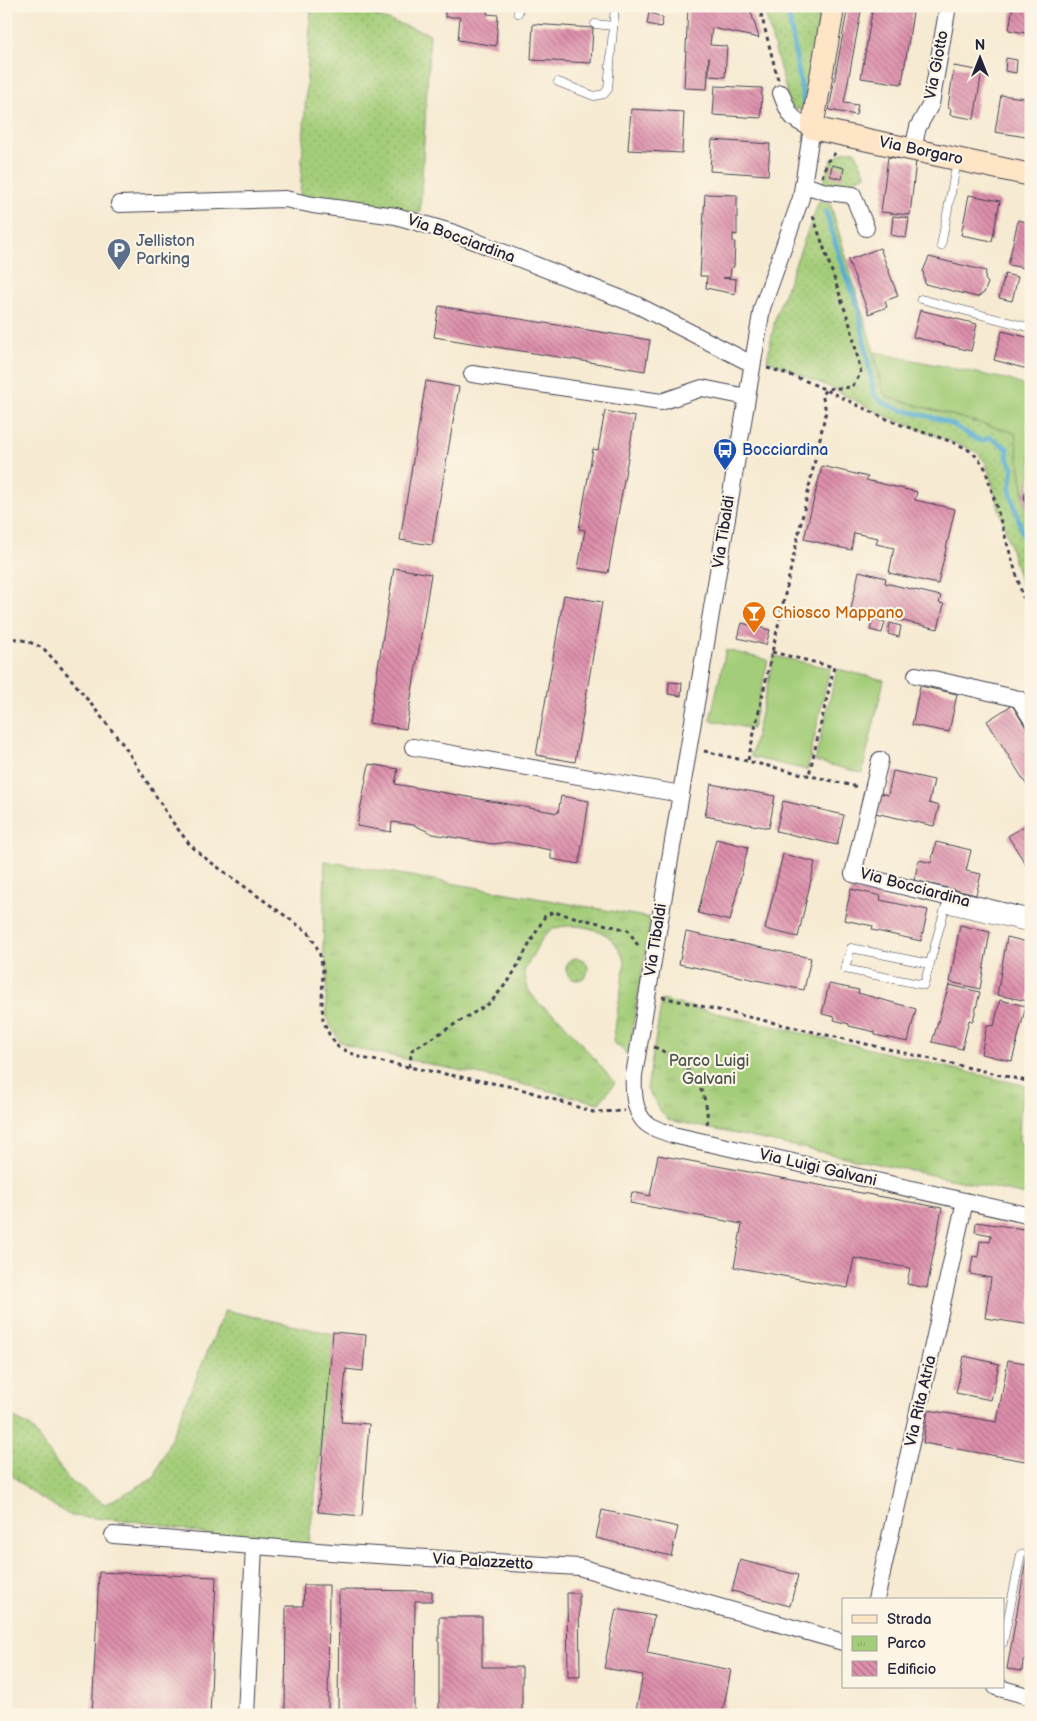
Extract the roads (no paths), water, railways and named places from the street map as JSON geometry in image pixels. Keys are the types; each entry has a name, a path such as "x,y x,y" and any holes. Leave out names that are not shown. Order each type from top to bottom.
{"street":[{"name":"Via Giotto","path":"913,149 918,127 931,104 948,6"},
{"path":"812,128 832,7"},
{"name":"Via Borgaro","path":"781,93 789,115 797,123 812,128 1031,174"},
{"name":"Via Tibaldi","path":"637,1110 633,1087 639,1043 752,364 762,308 804,185 812,128"},
{"path":"804,185 826,192 853,196 866,228"},
{"name":"Via Bocciardina","path":"119,204 285,199 313,205 396,216 454,233 637,305 752,364"},
{"path":"472,374 661,402 702,388 747,397"},
{"path":"916,675 1020,699 1031,718"},
{"path":"413,748 681,794"},
{"name":"Via Bocciardina","path":"880,760 853,874 1031,918"},
{"name":"Via Luigi Galvani","path":"637,1110 649,1126 673,1135 1031,1216"},
{"name":"Via Rita Atria","path":"876,1598 965,1201"},
{"name":"Via Palazzetto","path":"114,1535 579,1567 842,1642"},
{"path":"246,1715 254,1546"},
{"path":"1000,1688 1031,1697"}],"lane":[{"path":"558,82 594,96 604,94 610,85 614,6"},
{"path":"594,24 613,26"},
{"path":"941,246 958,159"},
{"path":"921,299 1031,328"},
{"path":"930,964 851,948 845,969 924,985 930,964 945,908 1031,928"},
{"path":"1004,1638 1021,1554"}],"waterway":[{"path":"787,6 804,103"},
{"path":"826,212 843,268 858,307 874,394 888,405 947,422 982,441 990,437 1008,449 1007,458 1013,467 1010,490 1031,563"},
{"path":"1031,565 1027,571 1031,587"}],"place":[{"name":"Jelliston Parking","path":"119,271"},
{"name":"Bocciardina","path":"725,471"},
{"name":"Chiosco Mappano","path":"754,634"}],"park label":[{"name":"Parco Luigi Galvani","path":"709,1070"}]}
